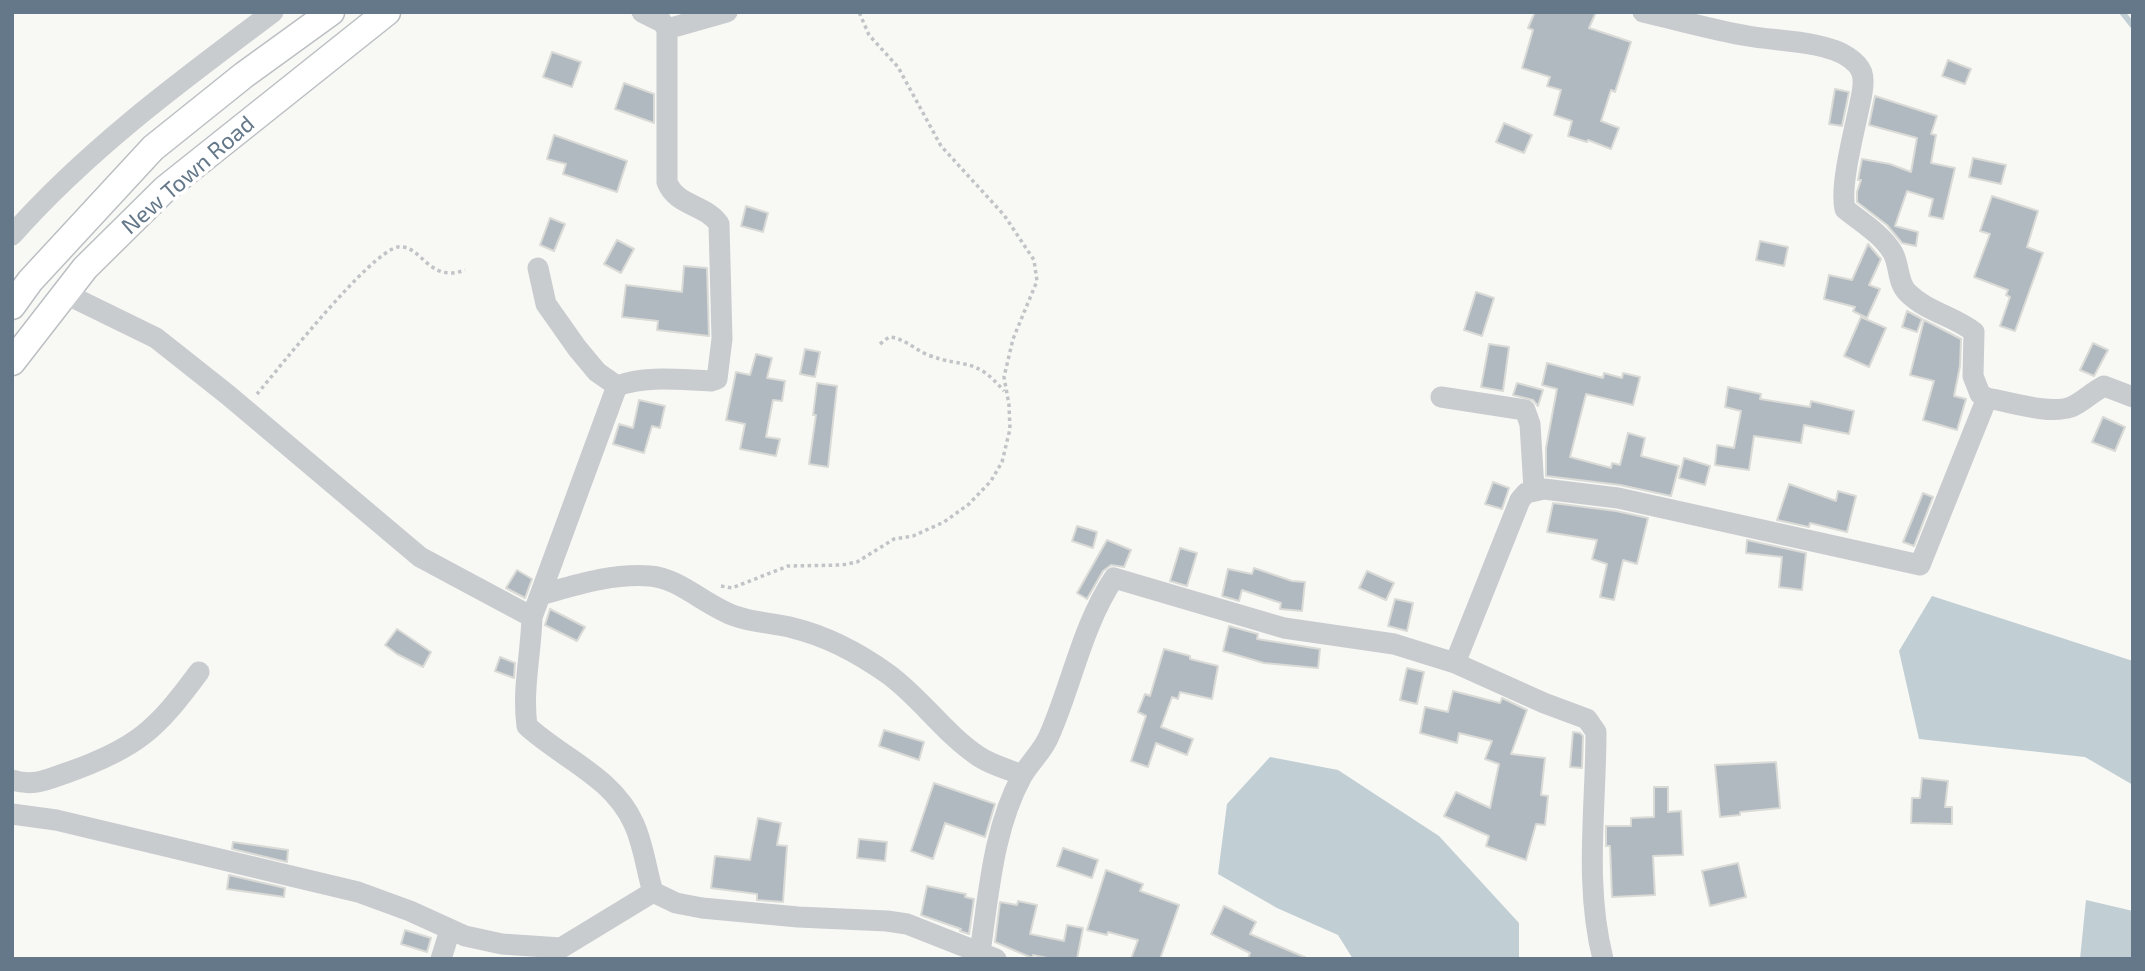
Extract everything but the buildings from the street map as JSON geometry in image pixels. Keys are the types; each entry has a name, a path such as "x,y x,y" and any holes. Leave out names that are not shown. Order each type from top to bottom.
{"main road":[{"name":"New Town Road","path":"12,306 30,281 153,148 244,75 331,12"},
{"name":"New Town Road","path":"12,362 85,268 165,189 387,12"}],"street":[{"path":"12,235 37,207 112,138 273,12"},
{"path":"617,386 648,379 711,381 717,379 720,373 722,339 719,224 713,215 681,201 667,182 667,29 662,22 642,12"},
{"path":"667,29 727,12"},
{"path":"1643,12 1750,37 1790,40 1819,47 1847,56 1862,70 1862,93 1844,187 1845,209 1878,235 1892,250 1901,285 1908,294 1974,332 1973,376 1980,394 1987,398 2054,410 2076,404 2104,386 2133,397"},
{"path":"538,268 547,304 597,372 617,386"},
{"path":"64,293 156,338 244,408 419,557 532,617"},
{"path":"617,386 532,617 531,651 524,701 527,726 546,743 603,782 622,804 634,823 653,892"},
{"path":"1441,397 1525,410 1530,424 1534,489"},
{"path":"1455,663 1520,500 1534,489 1618,498 1920,565 1987,398"},
{"path":"540,594 608,577 632,575 666,578 712,606 735,616 818,635 884,671 906,688 964,746 981,758 1022,775"},
{"path":"653,892 676,903 702,908 907,924 988,956 996,852 1010,805 1022,775 1049,737 1099,600 1114,578 1284,628 1394,644 1455,663 1587,719 1596,732 1592,900 1603,959"},
{"path":"12,780 29,784 47,780 119,752 144,736 163,718 199,673"},
{"path":"12,814 56,820 358,892 410,911 465,936 555,953 653,892"},
{"path":"441,959 450,930"}],"path":[{"path":"718,586 732,588 788,566 842,565 857,562 894,539 913,536 944,522 969,504 991,481 1003,462 1010,429 1009,405 1003,377 1013,340 1038,281 1034,260 1004,215 941,146 898,67 869,35 859,12"},
{"path":"244,408 362,272 394,248 408,248 438,271 457,273 465,270"},
{"path":"880,344 889,337 896,338 926,354 974,365 984,370 1006,393"}],"shaded area":[{"path":"1932,596 2133,661 2133,785 2085,757 1919,739 1899,651"},
{"path":"1270,757 1338,770 1439,836 1519,923 1519,959 1353,959 1338,935 1277,908 1218,874 1227,804"},
{"path":"2086,900 2133,911 2133,959 2080,959"}],"waterway":[{"path":"2122,12 2133,26"}]}
